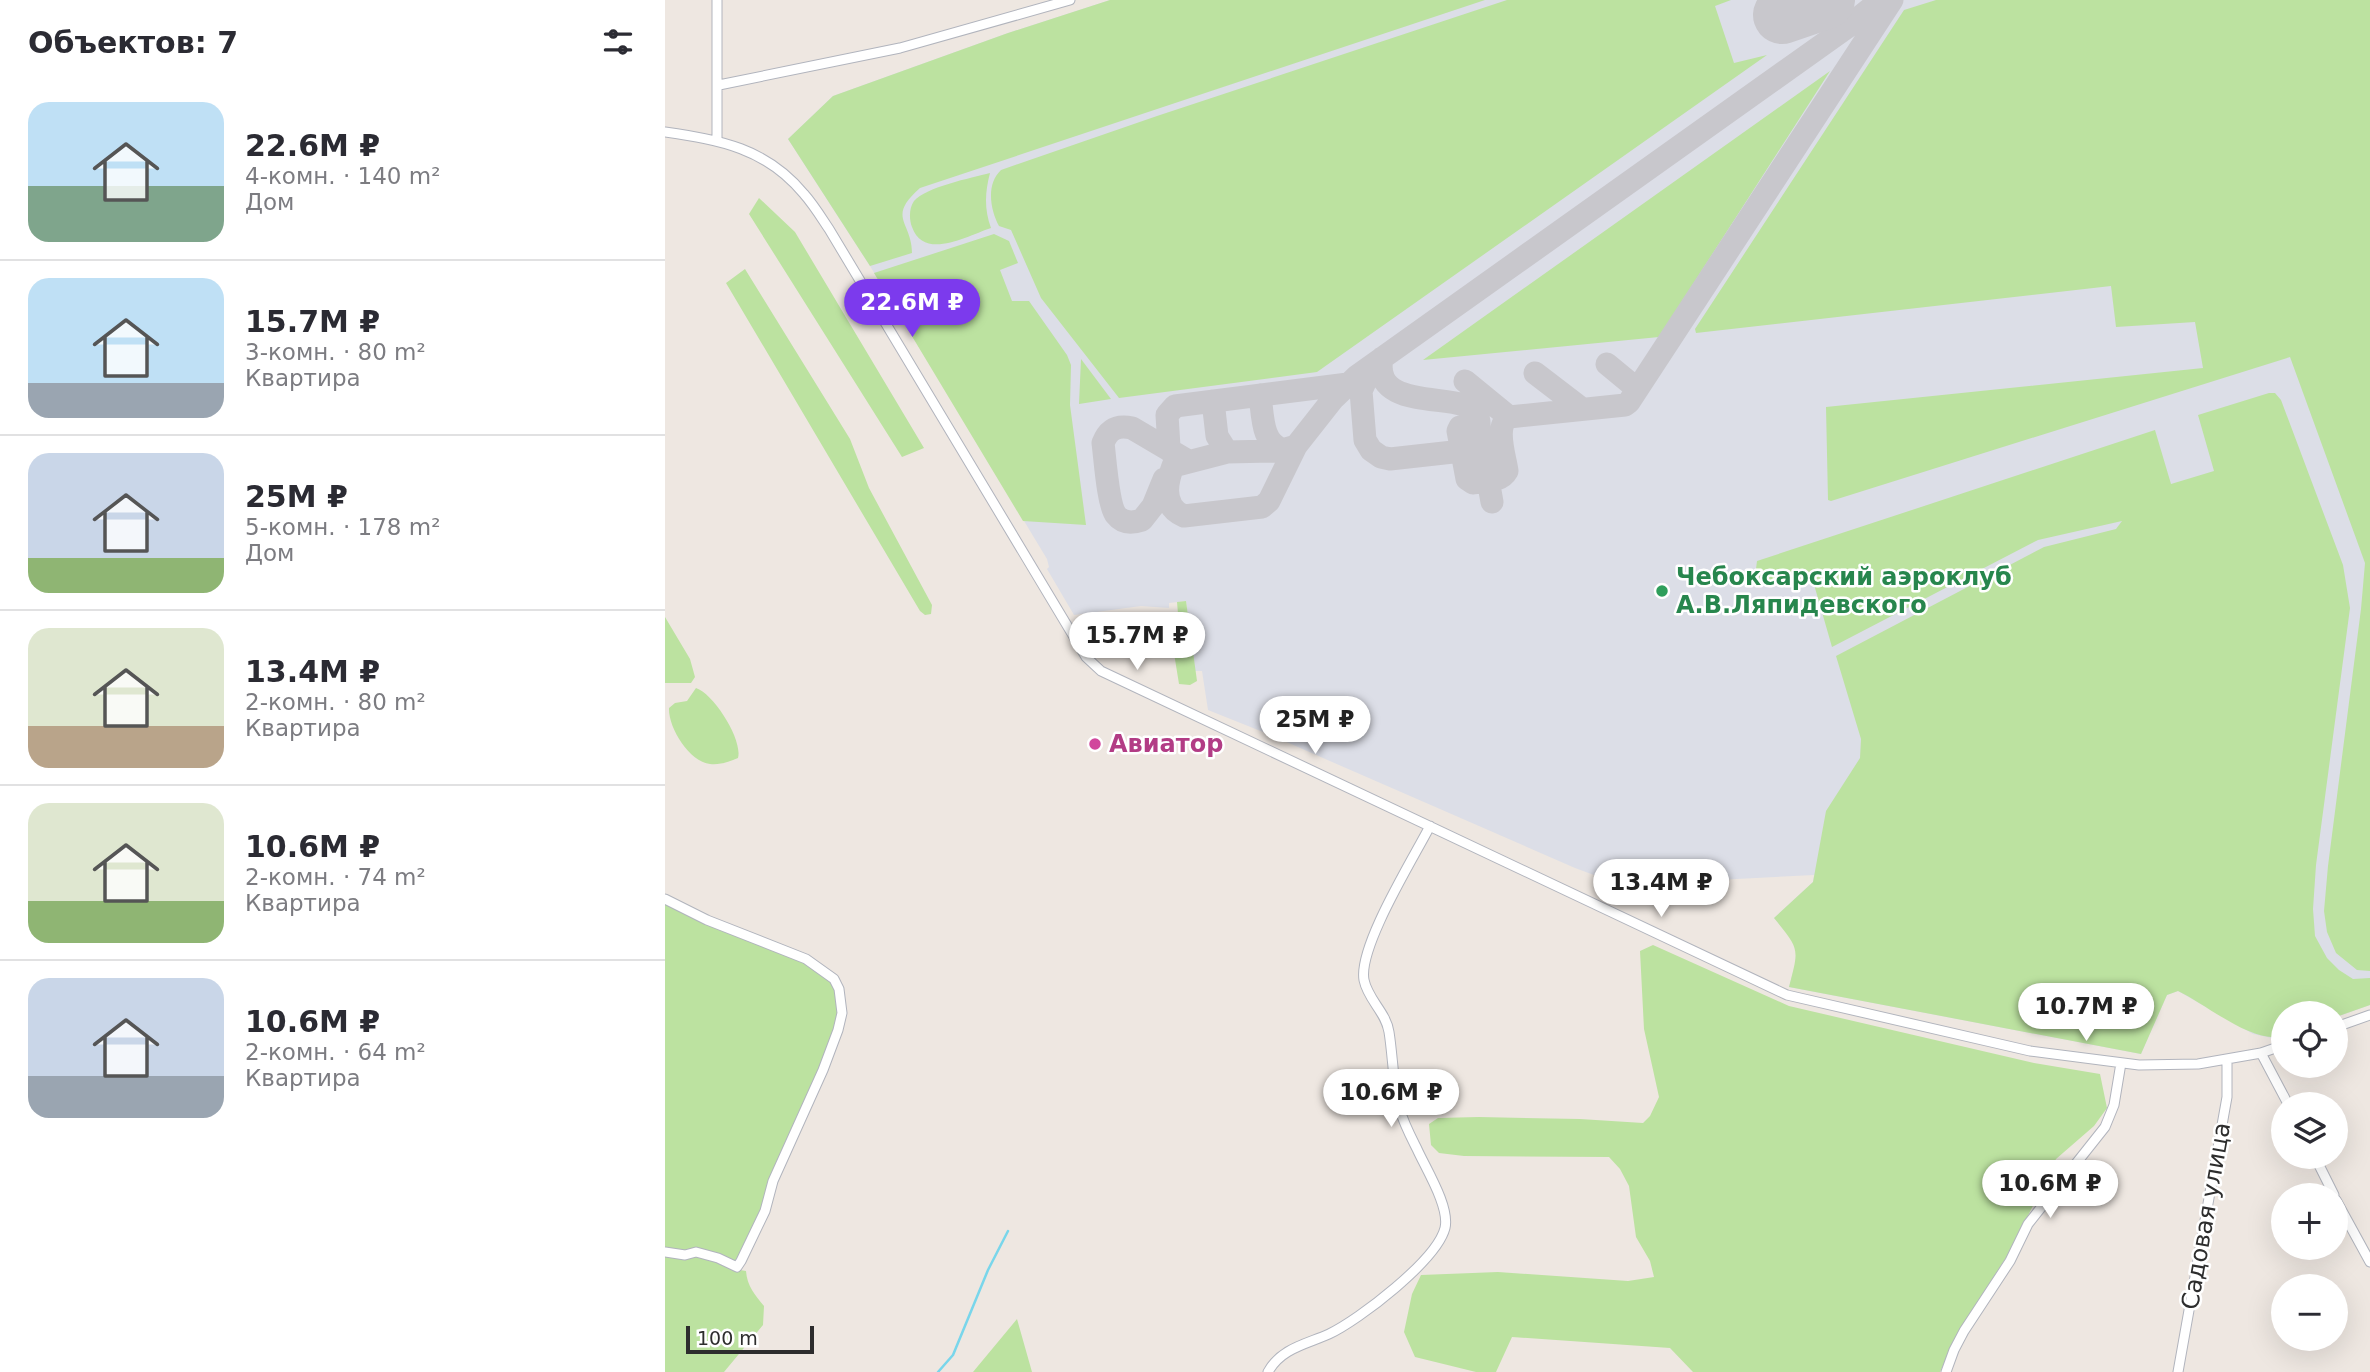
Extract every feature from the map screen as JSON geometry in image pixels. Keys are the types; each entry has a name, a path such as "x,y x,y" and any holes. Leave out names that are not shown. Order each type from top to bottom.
{"street":[{"path":"717,0 717,140"},
{"path":"719,85 900,48 1070,0"},
{"path":"665,132 717,140 741,148 785,174 804,194 829,229 1086,657 1094,667 1108,675 1787,995 2030,1051 2121,1063 2168,1066 2227,1060 2271,1050"},
{"path":"1268,1372 1281,1356 1301,1344 1330,1334 1363,1314 1402,1284 1437,1244 1445,1228 1441,1201 1399,1108 1389,1027 1384,1014 1371,997 1364,979 1364,962 1369,941 1430,826"},
{"path":"665,900 707,920 806,959 824,970 834,979 839,989 842,1013 823,1070 773,1181 765,1211 737,1267 696,1252 685,1255 665,1252"},
{"path":"2348,1023 2370,1015"},
{"path":"2261,1053 2282,1092"},
{"name":"Садовая улица","path":"2178,1372 2227,1097 2227,1060"},
{"path":"1946,1372 1964,1331 2010,1261 2028,1224 2105,1127 2114,1105 2121,1063"},
{"path":"2348,1222 2370,1262"}],"shaded area":[{"path":"1110,0 2370,0 2370,1005 2348,1013 2348,1001 2271,1001 2271,1038 2253,1034 2178,991 2167,995 2141,1054 1789,987 1798,954 1794,942 1774,918 1813,882 1814,875 1621,885 1575,868 1208,710 1202,671 1195,671 1186,601 1169,603 1169,608 1141,606 1074,615 1047,569 1047,559 870,266 788,139 833,96 1008,33"}],"green space":[{"path":"1110,0 1485,0 920,188 904,206 903,213 912,253 870,266 788,139 833,96 1008,33"},
{"path":"1507,0 1731,0 1715,6 1734,63 1767,55 1317,372 1119,398 1041,298 1011,230 999,226 992,205 991,189 1001,170"},
{"path":"1936,0 2370,0 2370,971 2357,970 2336,953 2327,932 2324,911 2365,563 2290,357 1831,501 1828,500 1826,407 2203,368 2195,322 2116,327 2111,286 1696,333 1695,329 1904,10"},
{"path":"1830,71 1659,337 1423,360"},
{"path":"990,173 986,200 991,228 947,243 926,243 918,237 910,221 910,210 914,201 938,187"},
{"path":"759,198 795,232 924,448 902,457 749,214"},
{"path":"994,234 1009,241 1018,263 1000,270 1012,301 1029,301 1067,355 1071,365 1070,405 1086,525 1023,521 874,273"},
{"path":"745,269 850,439 869,488 932,605 931,614 925,615 920,611 726,283"},
{"path":"1081,359 1111,399 1079,404"},
{"path":"2275,393 2281,400 2343,565 2350,608 2316,865 2313,909 2315,936 2327,958 2353,979 2370,978 2370,1005 2348,1013 2348,1001 2271,1001 2271,1037 2244,1029 2178,991 2167,995 2141,1054 1789,987 1795,964 1795,950 1789,937 1774,918 1813,882 1826,811 1860,758 1861,739 1836,656 2044,547 2116,529 2122,521 2038,540 1832,647 1813,581 1770,584 1761,582 1756,569 1757,561 2155,430 2171,484 2214,471 2198,415"},
{"path":"1186,601 1197,681 1190,685 1179,684 1173,647 1181,649 1177,602"},
{"path":"665,617 690,659 695,677 691,683 665,683"},
{"path":"1143,625 1145,648 1094,655 1085,632"},
{"path":"696,688 711,699 726,719 736,740 738,758 717,764 702,762 676,734 669,708 675,703 687,701"},
{"path":"665,901 805,962 832,979 840,1012 836,1030 740,1270 746,1271 750,1286 764,1306 763,1325 724,1372 665,1372"},
{"path":"1653,945 1789,1006 2034,1063 2100,1074 2107,1108 2094,1126 2056,1159 2011,1250 1960,1329 1940,1372 1693,1372 1670,1348 1512,1337 1496,1372 1476,1372 1415,1357 1404,1332 1412,1294 1421,1275 1498,1272 1628,1281 1654,1277 1650,1261 1636,1237 1629,1186 1620,1169 1609,1157 1464,1156 1439,1153 1431,1145 1429,1124 1438,1118 1479,1117 1643,1123 1650,1116 1659,1097 1644,1029 1640,951"},
{"path":"1017,1319 1032,1372 973,1372"}],"waterway":[{"path":"938,1372 953,1355 988,1270 1008,1231"}],"taxiway":[{"path":"1296,446 1269,501 1262,507 1184,516 1177,512 1169,501 1168,487 1173,466 1227,452 1278,451 1296,446 1333,399 1357,376 1846,28 1881,0"},
{"path":"1492,502 1479,429 1470,425 1460,427 1458,431 1467,479 1473,483 1487,481 1492,480 1497,479 1507,471 1501,434 1509,417 1625,405 1629,402 1892,0"},
{"path":"1372,367 1361,391 1365,440 1371,450 1390,459 1462,451 1468,447 1479,428 1477,415 1472,409 1452,402 1423,399 1397,391 1387,384 1382,373 1382,358"},
{"path":"1607,364 1630,383 1640,385"},
{"path":"1535,373 1582,409"},
{"path":"1465,381 1509,417"},
{"path":"1172,453 1169,447 1167,415 1175,406 1348,384"},
{"path":"1260,395 1267,435 1276,447 1284,450"},
{"path":"1213,401 1217,436 1227,452"},
{"path":"1164,479 1153,506 1142,520 1128,522 1119,518 1113,510 1107,481 1103,443 1108,434 1118,427 1132,428 1188,461"}],"runway":[{"path":"1782,15 1826,0"}],"place":[{"name":"Чебоксарский аэроклуб А.В.Ляпидевского","path":"1662,591"},
{"name":"Авиатор","path":"1095,744"}]}
